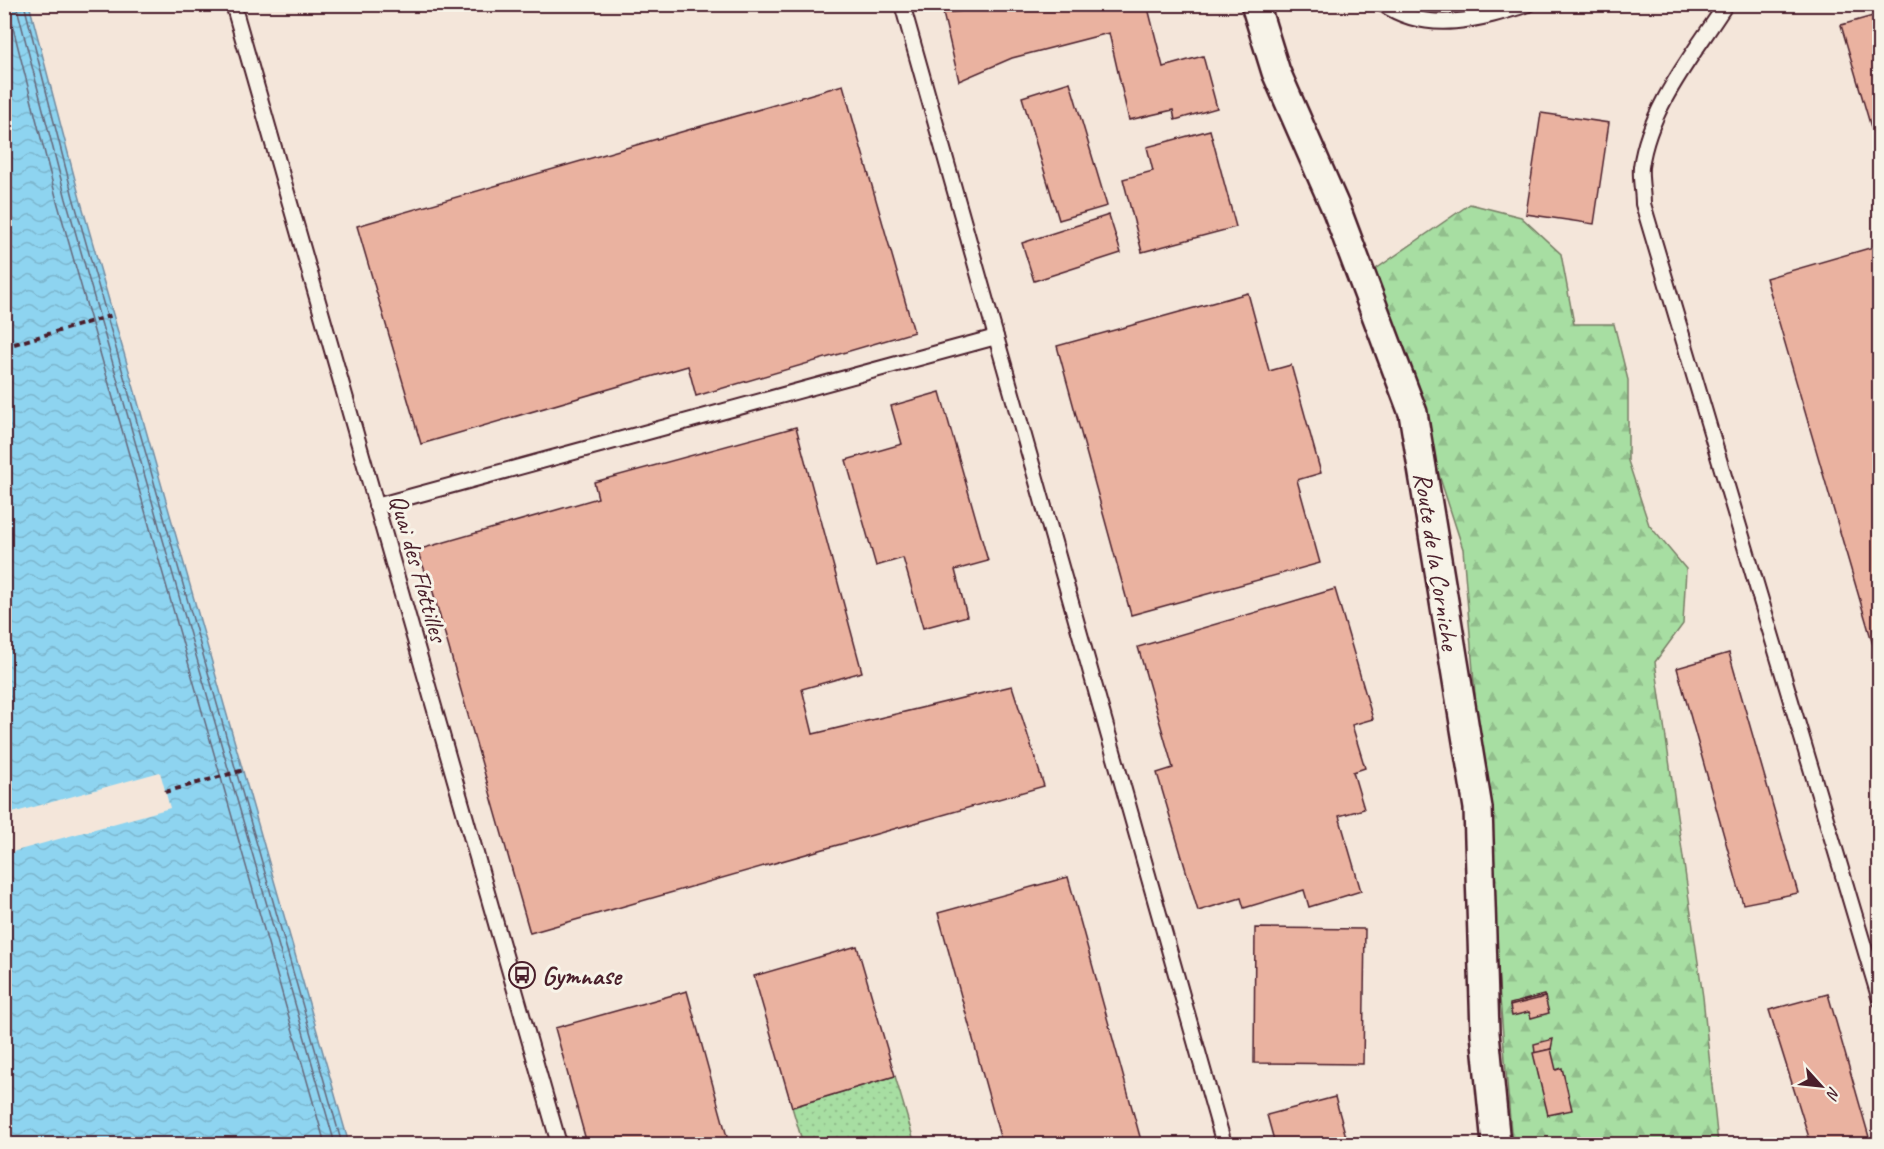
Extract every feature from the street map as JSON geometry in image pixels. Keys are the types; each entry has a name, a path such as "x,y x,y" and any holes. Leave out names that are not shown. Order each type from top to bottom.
{"street":[{"name":"Route de la Corniche","path":"1255,4 1276,72 1337,211 1413,413 1478,808 1485,1033 1496,1144"}],"lane":[{"name":"Quai des Flottilles","path":"233,4 559,1144"},
{"path":"902,4 1224,1144"},
{"path":"1383,4 1394,12 1413,19 1448,23 1482,19 1529,4"},
{"path":"1726,4 1667,94 1650,129 1641,168 1643,204 1880,1000"},
{"path":"376,506 996,337"}],"path":[{"path":"4,347 114,315"},
{"path":"165,792 244,770"}],"green space":[{"path":"1470,204 1521,217 1561,254 1574,324 1614,324 1628,380 1628,461 1649,525 1686,569 1683,624 1655,662 1703,997 1718,1144 1512,1144 1463,549 1373,271"},
{"path":"895,1076 915,1144 803,1144 792,1107"}],"water":[{"path":"29,4 79,195 349,1144 5,1144 4,5"}],"pier":[{"path":"160,772 170,808 5,854 5,815"}],"building":[{"path":"1009,4 1147,4 1163,67 1203,56 1217,108 1175,120 1173,110 1129,120 1109,33 1012,58 959,81 943,13 997,8"},
{"path":"1880,14 1880,158 1841,25"},
{"path":"1070,82 1107,206 1059,220 1022,97"},
{"path":"843,85 914,332 696,396 688,366 421,444 357,226"},
{"path":"1541,113 1609,123 1594,224 1526,214"},
{"path":"1210,130 1236,227 1142,252 1123,179 1153,171 1147,147"},
{"path":"1109,215 1121,253 1034,281 1022,243"},
{"path":"1880,245 1880,669 1766,278"},
{"path":"1248,293 1269,371 1291,365 1321,473 1297,480 1320,563 1131,615 1057,346"},
{"path":"940,392 988,561 955,570 967,616 923,628 903,558 876,566 846,460 902,444 891,406"},
{"path":"796,427 862,672 802,689 813,734 1012,686 1044,786 530,933 433,592 417,550 598,498 594,482"},
{"path":"1335,589 1373,719 1352,725 1365,768 1353,772 1364,809 1339,816 1361,891 1309,907 1304,890 1244,908 1241,898 1198,911 1157,773 1173,768 1138,647"},
{"path":"1729,653 1798,893 1743,904 1677,668"},
{"path":"1068,877 1142,1144 1002,1144 938,913"},
{"path":"1255,928 1365,929 1363,1064 1254,1063"},
{"path":"857,946 895,1076 792,1107 754,976"},
{"path":"687,991 729,1144 587,1144 555,1028"},
{"path":"1828,994 1871,1144 1811,1144 1769,1010"},
{"path":"1544,995 1545,997 1510,1006 1510,1004"},
{"path":"1545,997 1549,1013 1531,1018 1529,1012 1512,1016 1510,1006"},
{"path":"1553,1039 1551,1049 1535,1053 1534,1044"},
{"path":"1551,1049 1556,1070 1562,1068 1572,1110 1548,1115 1533,1053"},
{"path":"1335,1097 1348,1144 1275,1144 1267,1115"}],"place":[{"name":"Gymnase","path":"522,975"}]}
